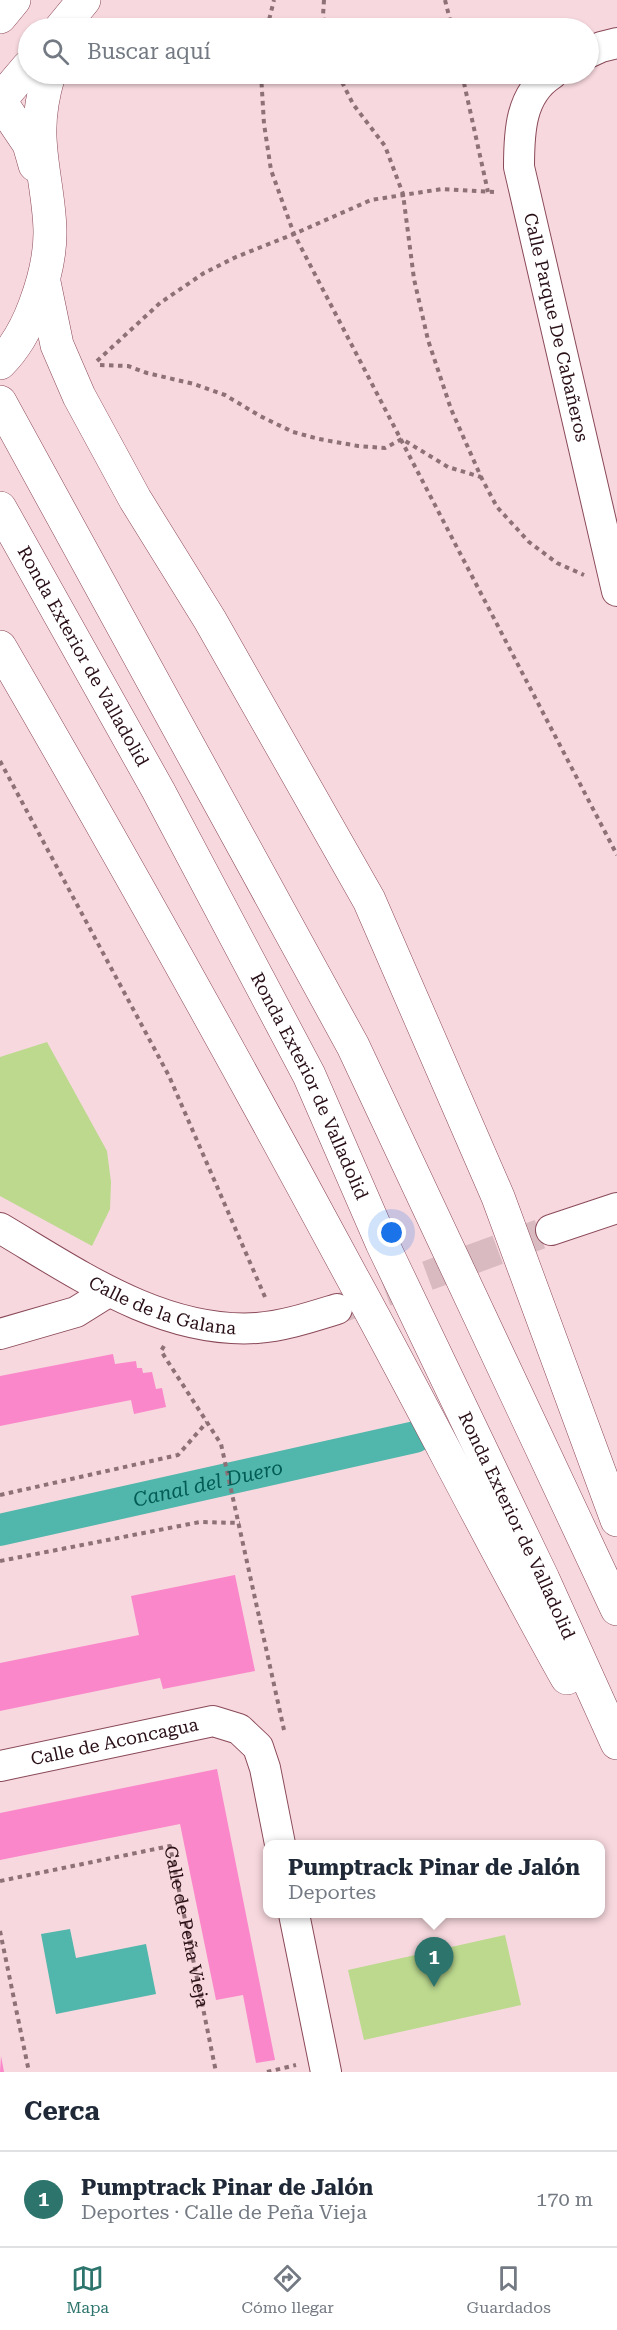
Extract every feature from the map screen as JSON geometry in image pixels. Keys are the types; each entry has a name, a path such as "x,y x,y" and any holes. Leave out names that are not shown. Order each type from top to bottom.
{"highway":[{"path":"0,5 12,0"},
{"path":"0,17 12,0"},
{"path":"69,18 84,0"},
{"path":"18,79 0,100 29,144 48,207"},
{"path":"0,363 13,351 27,326 44,282 50,232 39,129 46,84"},
{"path":"44,282 57,345 79,396 135,499 210,620 369,900 498,1197 617,1520"},
{"path":"7,415 353,1046 617,1609"},
{"name":"Ronda Exterior de Valladolid","path":"0,508 158,790 309,1075 382,1242 543,1579 617,1743"},
{"path":"0,647 102,823 353,1278 519,1593 617,1766"}],"street":[{"path":"599,48 617,43"},
{"name":"Calle Parque De Cabañeros","path":"540,84 519,127 519,167 614,582"},
{"path":"551,1230 617,1208"},
{"name":"Calle de la Galana","path":"0,1228 108,1292 178,1319 213,1327 257,1328 337,1309"},
{"path":"0,1334 76,1312 108,1292"},
{"name":"Calle de Aconcagua","path":"0,1766 213,1721 239,1729 272,1744"},
{"path":"272,1744 265,1768 279,1840"},
{"path":"295,1918 326,2072"}],"path":[{"path":"270,18 274,0"},
{"path":"323,18 324,0"},
{"path":"445,0 450,18"},
{"path":"262,84 264,124 271,170 294,234 617,855"},
{"path":"343,84 353,104 385,146 403,194 414,279 428,340 451,409 497,507 529,542 557,563 583,575 614,582"},
{"path":"464,84 488,192"},
{"path":"402,439 385,448 319,439 293,432 225,395 194,384 147,373 129,366 93,365 160,303 204,273 236,257 371,200 442,189 525,195"},
{"path":"402,439 448,467 481,477"},
{"path":"0,761 169,1076 277,1325"},
{"path":"178,1319 161,1351 221,1444 240,1523 272,1744"},
{"path":"0,1495 178,1455 207,1422"},
{"path":"0,1561 200,1522 240,1523"},
{"name":"Calle de Peña Vieja","path":"0,1881 170,1846 216,2072"},
{"path":"0,1930 29,2072"}],"green space":[{"path":"47,1042 107,1151 111,1182 110,1209 92,1246 0,1196 0,1057"},
{"path":"505,1935 521,2005 364,2040 348,1970"}],"water":[{"path":"70,1929 76,1958 146,1944 156,1994 56,2014 41,1934"}],"building":[{"path":"113,1354 115,1364 136,1361 137,1368 142,1368 143,1373 152,1372 156,1389 162,1388 166,1407 134,1414 131,1400 0,1426 0,1376"},
{"path":"235,1575 255,1671 163,1689 160,1678 0,1711 0,1663 139,1635 131,1596"},
{"path":"217,1769 275,2060 256,2063 243,1995 216,2000 180,1824 0,1860 0,1813"},
{"path":"1,2056 4,2072 0,2072"}],"waterway":[{"name":"Canal del Duero","path":"0,1530 415,1437"}],"tunnel":[{"path":"343,1307 551,1230"}],"place":[{"name":"Pumptrack Pinar de Jalón","path":"434,1987"}]}
